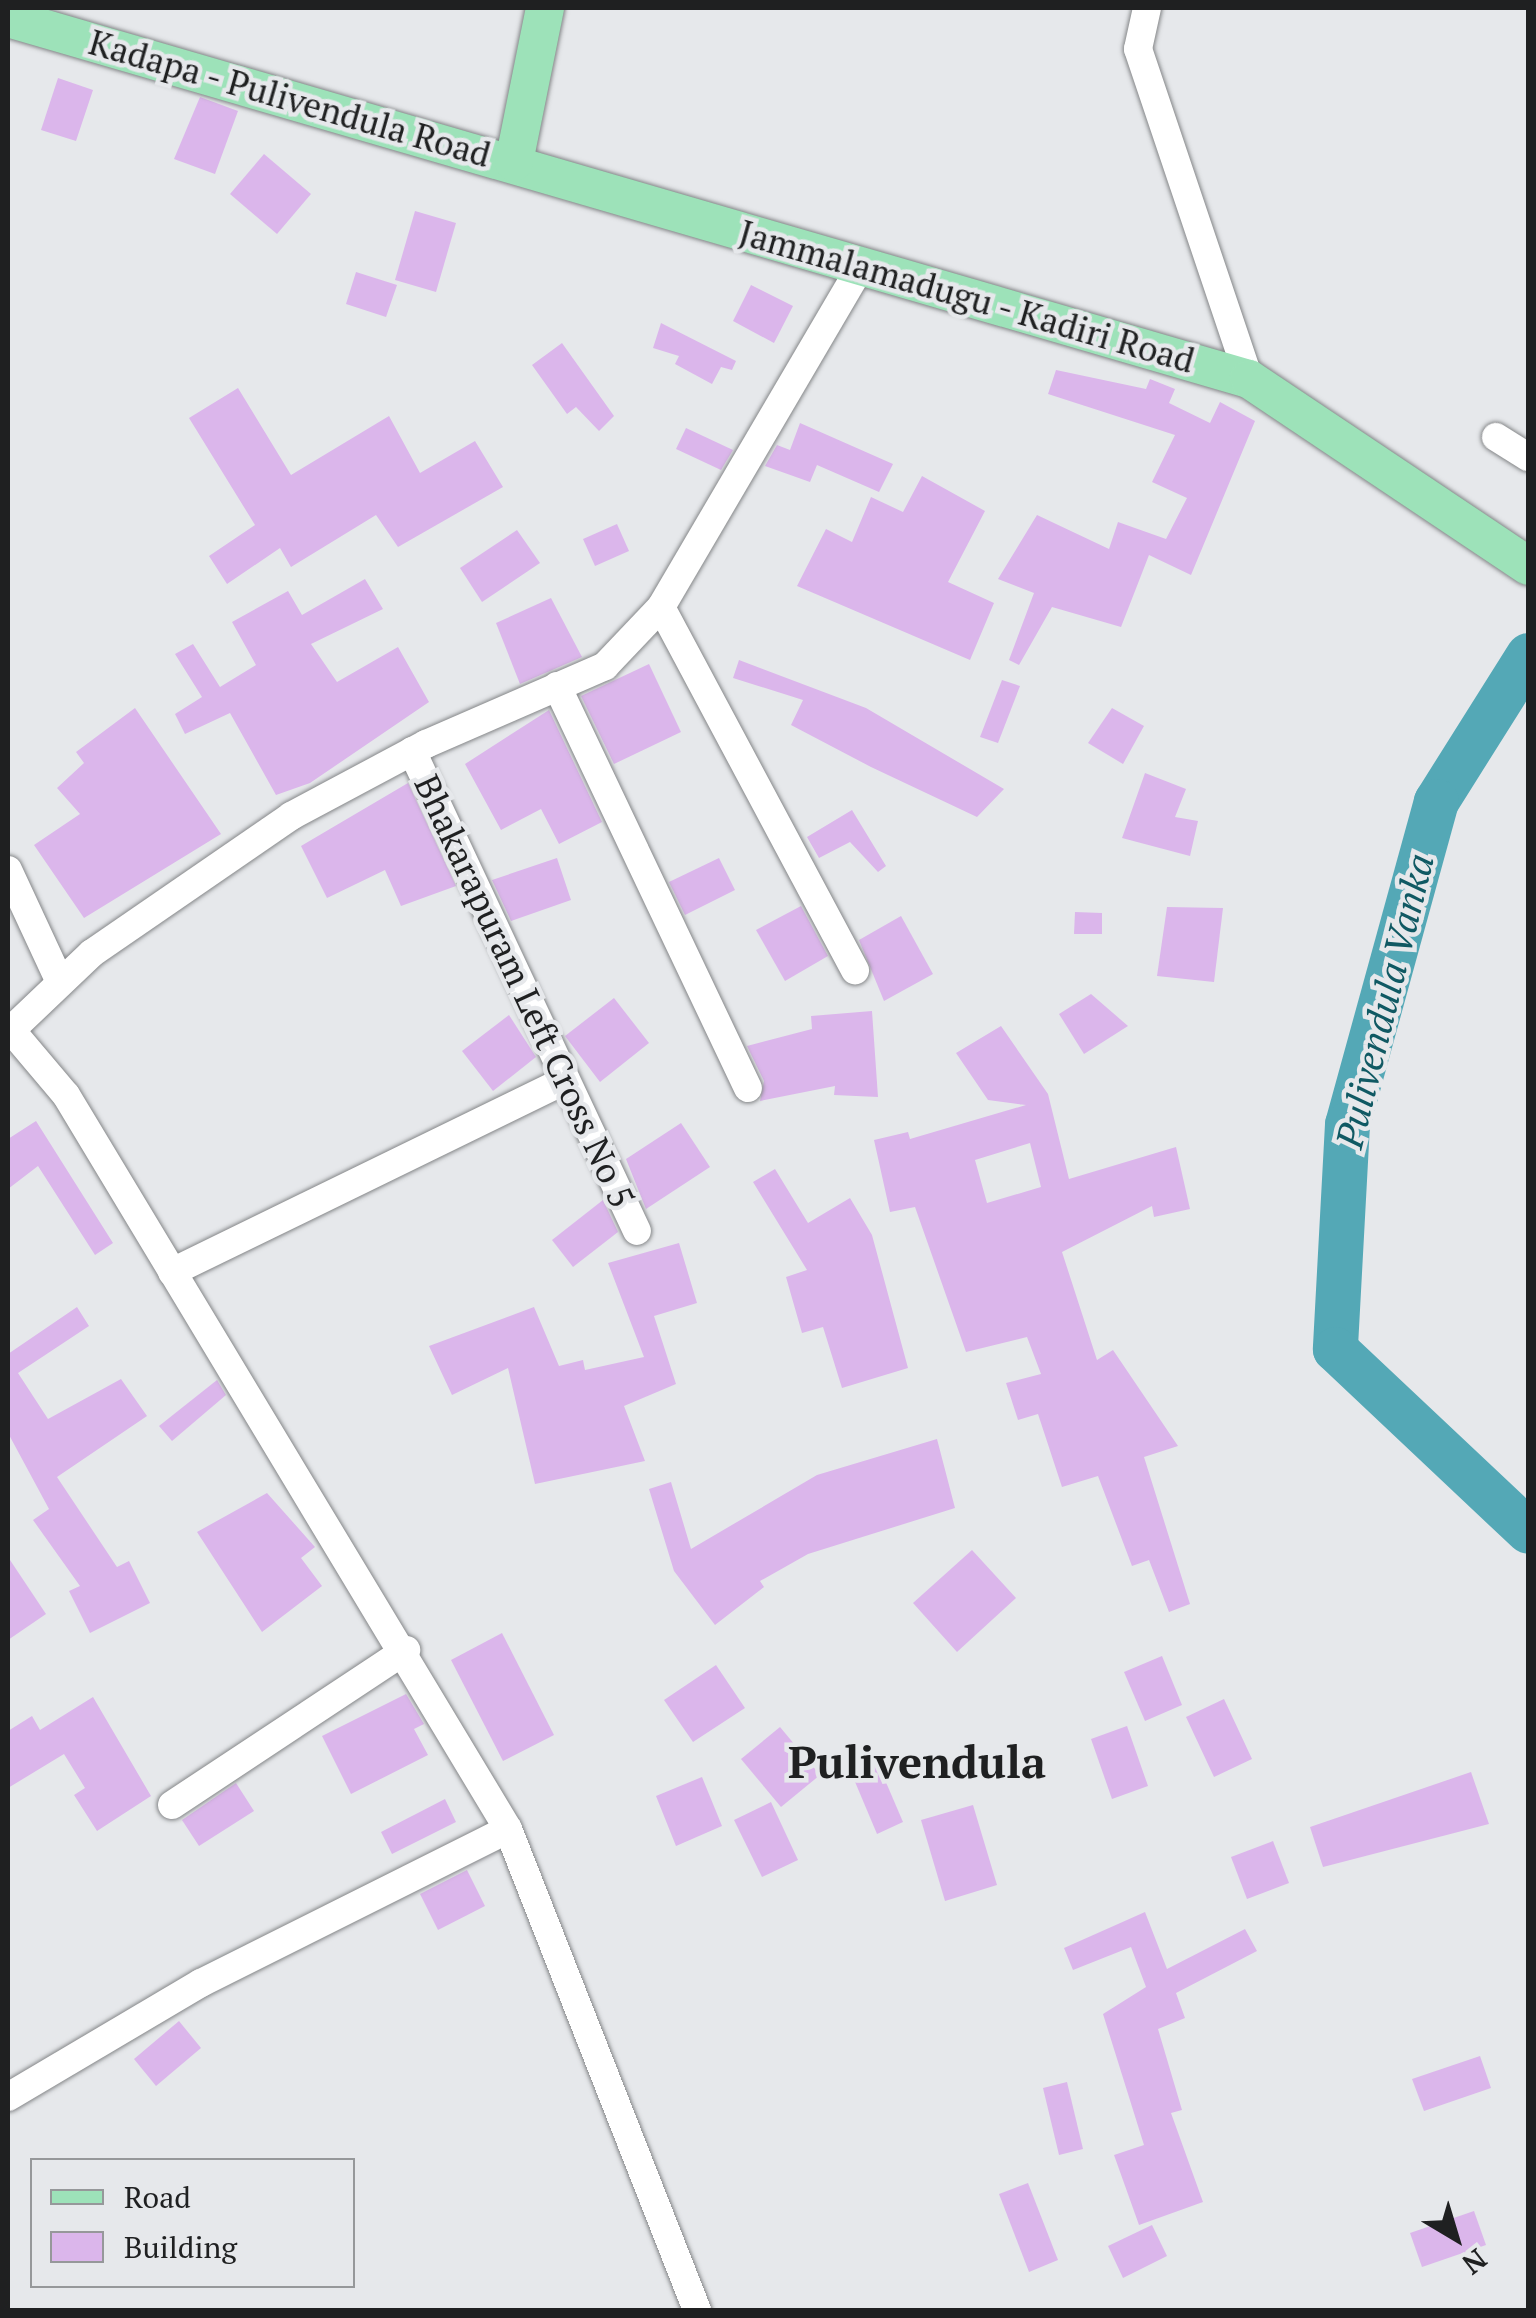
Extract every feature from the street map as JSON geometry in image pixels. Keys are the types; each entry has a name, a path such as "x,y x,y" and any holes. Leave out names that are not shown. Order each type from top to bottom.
{"main road":[{"path":"514,162 545,8"},
{"name":"Kadapa - Pulivendula Road","path":"8,18 514,162"},
{"name":"Jammalamadugu - Kadiri Road","path":"514,162 1249,379 1528,566"}],"street":[{"path":"1143,11 1138,49 1249,379"},
{"path":"697,2310 508,1828 406,1650 66,1095 9,1032 58,980 292,816 412,751 605,666 660,607 862,264"},
{"path":"1496,437 1528,457"},
{"path":"660,607 854,970"},
{"path":"557,686 748,1088"},
{"name":"Bhakarapuram Left Cross No 5","path":"412,751 637,1232"},
{"path":"8,870 58,980"},
{"path":"172,1272 566,1080"},
{"path":"172,1805 406,1650"},
{"path":"8,2097 201,1983 508,1828"}],"building":[{"path":"58,78 93,90 76,141 41,130"},
{"path":"200,97 238,111 215,174 174,159"},
{"path":"264,154 311,194 277,234 230,194"},
{"path":"415,211 456,223 436,292 395,280"},
{"path":"356,272 397,285 386,317 346,304"},
{"path":"751,285 793,306 774,343 733,321"},
{"path":"661,323 736,361 732,370 721,367 712,384 675,364 679,356 653,348"},
{"path":"562,343 614,416 599,431 576,407 567,414 532,365"},
{"path":"1056,370 1146,389 1150,379 1175,389 1169,403 1210,423 1220,402 1255,421 1191,575 1149,555 1121,627 1052,607 1019,665 1009,660 1034,593 998,579 1037,515 1109,549 1118,522 1166,539 1187,498 1152,482 1175,435 1048,394"},
{"path":"238,388 291,475 389,416 420,473 475,441 503,487 398,547 376,515 291,567 280,548 227,584 209,556 255,525 189,418"},
{"path":"800,423 893,464 879,492 817,465 810,482 765,466 777,445 790,450"},
{"path":"686,428 733,450 721,470 676,449"},
{"path":"922,476 985,511 948,582 994,603 970,660 797,586 826,529 852,542 871,497 903,512"},
{"path":"617,524 629,551 595,566 583,539"},
{"path":"517,530 540,563 482,602 460,568"},
{"path":"365,579 383,609 311,644 337,682 398,647 429,702 310,783 276,795 230,713 185,734 175,714 202,697 175,654 193,644 220,687 256,665 232,622 288,591 302,615"},
{"path":"551,598 582,657 520,684 496,623"},
{"path":"739,660 866,708 1004,789 977,817 871,767 791,725 803,700 733,678"},
{"path":"649,664 681,732 614,764 581,696"},
{"path":"1002,680 1020,686 998,743 980,737"},
{"path":"135,708 221,834 84,918 34,845 80,814 57,788 84,763 76,752"},
{"path":"1112,708 1144,726 1123,764 1088,743"},
{"path":"549,710 602,822 559,844 541,809 501,830 465,764"},
{"path":"1145,773 1186,789 1175,817 1198,821 1190,856 1122,838"},
{"path":"408,783 456,886 401,906 385,870 327,898 301,846"},
{"path":"852,810 886,866 878,872 850,842 819,858 807,837"},
{"path":"557,858 571,900 511,921 492,880"},
{"path":"719,858 735,890 685,915 669,882"},
{"path":"801,906 828,956 785,981 756,930"},
{"path":"1167,907 1223,908 1214,982 1157,976"},
{"path":"1075,912 1102,913 1102,934 1074,934"},
{"path":"901,916 933,974 884,1001 859,940"},
{"path":"1091,994 1128,1026 1084,1054 1059,1014"},
{"path":"614,998 649,1043 600,1082 565,1036"},
{"path":"872,1011 878,1097 834,1095 835,1086 760,1101 764,1081 747,1046 812,1029 811,1016"},
{"path":"509,1015 536,1057 493,1091 462,1051"},
{"path":"1001,1026 1048,1094 1069,1179 1176,1147 1190,1209 1154,1217 1152,1206 1062,1252 1097,1360 1113,1350 1178,1446 1144,1457 1190,1604 1169,1612 1149,1560 1132,1566 1098,1476 1062,1487 1038,1414 1018,1420 1006,1383 1041,1374 1027,1337 966,1352 915,1207 890,1212 874,1140 908,1132 910,1139 1026,1105 988,1100 956,1053","holes":["1030,1143 1041,1187 987,1203 975,1160"]},
{"path":"36,1121 113,1243 95,1255 38,1166 8,1189 8,1139"},
{"path":"681,1123 710,1167 646,1209 626,1159"},
{"path":"775,1169 808,1223 850,1198 872,1235 908,1368 842,1388 823,1327 802,1333 786,1277 807,1270 753,1182"},
{"path":"603,1200 618,1232 573,1267 552,1240"},
{"path":"679,1243 697,1303 654,1316 676,1384 624,1406 645,1461 535,1484 508,1368 452,1395 429,1346 534,1307 559,1366 583,1360 585,1370 644,1357 608,1263"},
{"path":"77,1307 89,1326 18,1373 48,1419 121,1379 147,1416 57,1477 117,1567 129,1561 150,1603 90,1633 69,1591 80,1586 33,1520 49,1509 8,1433 8,1354"},
{"path":"217,1380 226,1395 172,1441 159,1426"},
{"path":"937,1439 955,1508 808,1554 760,1581 764,1587 715,1625 674,1571 649,1489 671,1482 691,1549 817,1475"},
{"path":"267,1493 315,1547 301,1558 322,1586 262,1632 197,1532"},
{"path":"972,1550 1016,1598 957,1652 913,1603"},
{"path":"8,1557 46,1614 8,1640"},
{"path":"502,1633 554,1735 503,1761 451,1660"},
{"path":"1162,1656 1182,1705 1145,1721 1124,1672"},
{"path":"716,1665 745,1708 693,1742 664,1700"},
{"path":"406,1694 424,1724 414,1729 428,1755 351,1794 322,1736"},
{"path":"93,1697 151,1796 97,1831 74,1795 85,1788 64,1754 8,1788 8,1731 32,1716 40,1730"},
{"path":"1224,1699 1252,1759 1214,1777 1186,1717"},
{"path":"1127,1726 1148,1786 1112,1799 1091,1739"},
{"path":"780,1727 820,1775 781,1807 741,1759"},
{"path":"876,1759 903,1822 877,1834 850,1770"},
{"path":"1471,1772 1489,1824 1323,1867 1310,1827"},
{"path":"702,1777 722,1826 676,1846 656,1796"},
{"path":"236,1783 254,1811 199,1846 182,1820"},
{"path":"445,1799 456,1822 392,1854 381,1832"},
{"path":"771,1802 798,1860 762,1877 734,1820"},
{"path":"973,1805 997,1885 945,1901 921,1820"},
{"path":"1273,1841 1289,1883 1247,1899 1231,1857"},
{"path":"467,1870 485,1906 438,1930 420,1894"},
{"path":"1145,1912 1167,1969 1245,1929 1257,1951 1176,1993 1185,2018 1158,2029 1182,2110 1171,2113 1203,2202 1139,2225 1114,2155 1144,2145 1103,2014 1146,1987 1131,1947 1073,1970 1064,1948"},
{"path":"179,2021 201,2048 156,2086 134,2059"},
{"path":"1480,2056 1491,2088 1424,2111 1412,2079"},
{"path":"1067,2082 1083,2149 1059,2155 1043,2088"},
{"path":"1028,2183 1058,2260 1029,2272 999,2194"},
{"path":"1474,2211 1486,2245 1422,2267 1410,2233"},
{"path":"1152,2225 1167,2256 1123,2278 1108,2246"}],"waterway":[{"name":"Pulivendula Vanka","path":"1528,655 1436,801 1347,1124 1335,1349 1528,1531"}],"district":[{"name":"Pulivendula","path":"917,1762"}]}
